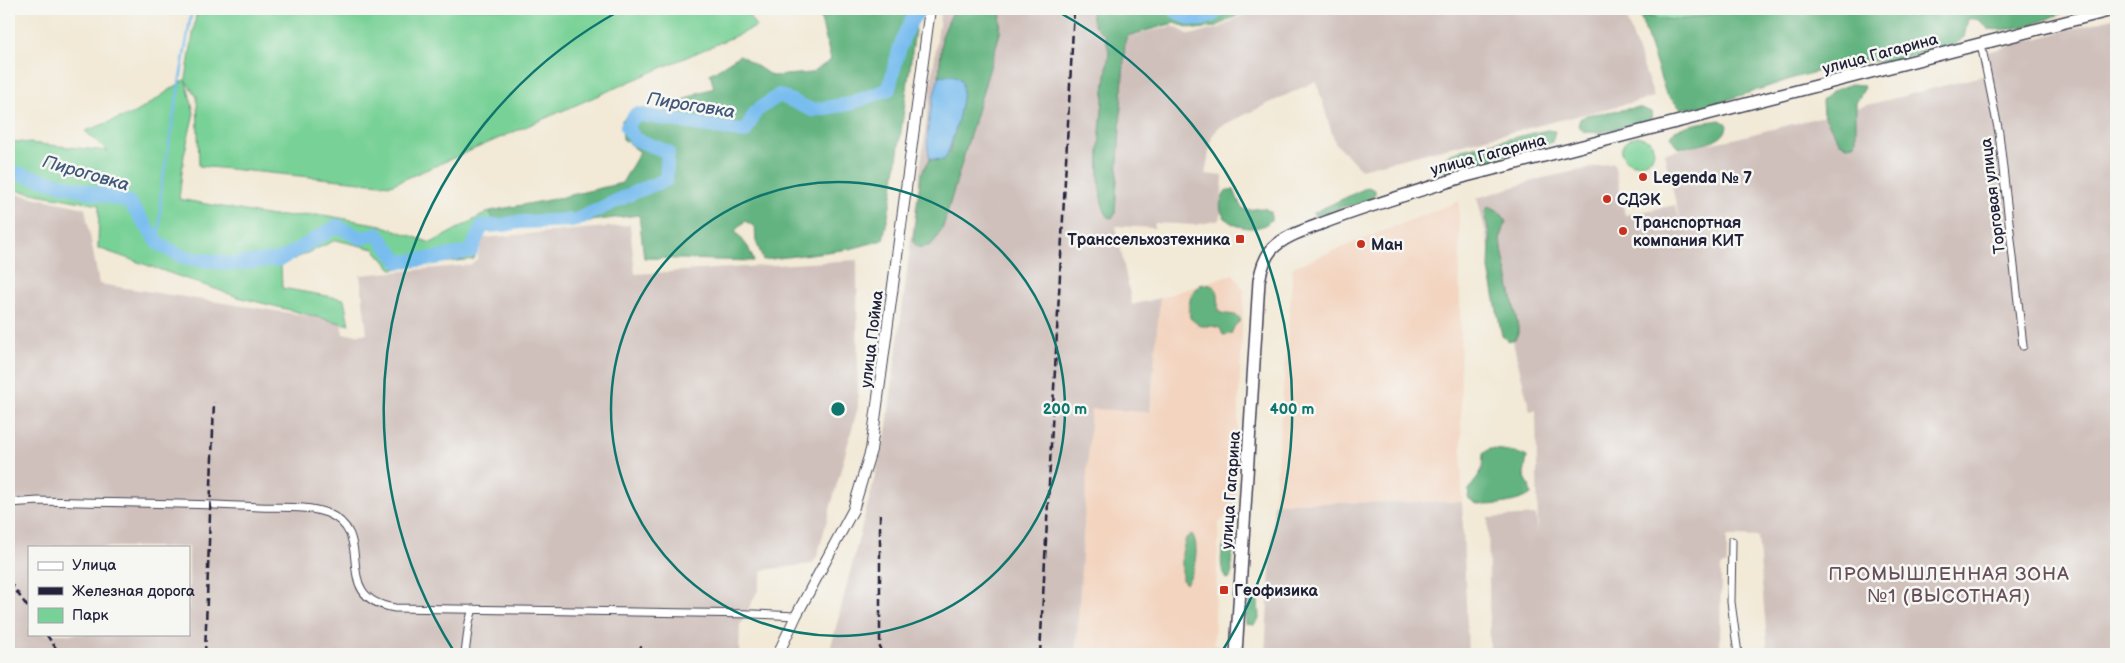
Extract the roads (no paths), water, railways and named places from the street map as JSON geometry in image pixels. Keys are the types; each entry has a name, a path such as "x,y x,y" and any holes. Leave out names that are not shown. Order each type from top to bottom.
{"main road":[{"name":"улица Пойма","path":"778,654 796,616 853,510 870,450 930,9"},
{"name":"улица Гагарина","path":"1236,654 1260,281 1263,266 1273,249 1288,237 1334,219 1466,176 2116,9"}],"street":[{"name":"Торговая улица","path":"1981,44 1999,133 2023,346"},
{"path":"9,503 39,501 232,505 311,510 326,513 345,526 352,539 358,583 362,593 370,601 381,606 395,608 796,616"},
{"path":"1732,541 1731,602 1738,654"},
{"path":"465,654 469,622 473,609"}],"water":[{"path":"945,75 955,76 960,79 962,85 961,106 955,132 944,160 930,159 927,139 929,118 939,77"}],"waterway":[{"path":"159,244 161,190 192,9"},
{"name":"Пироговка","path":"9,171 129,202 159,244 183,257 232,264 281,259 337,226 361,238 377,234 399,262 435,258 471,251 482,226 519,222 576,220 635,192 666,180 668,152 635,139 627,127 636,114 745,132 756,111 779,95 812,110 849,104 889,89 905,34 910,23 922,9"},
{"name":"Пироговка","path":"1173,9 1185,17 1196,20 1208,17 1220,9"}],"railway":[{"path":"1040,654 1074,9"},
{"path":"205,654 214,402"},
{"path":"880,514 880,654"},
{"path":"9,581 28,608"},
{"path":"47,636 60,654"},
{"path":"640,654 641,645"}],"place":[{"name":"Legenda № 7","path":"1643,177"},
{"name":"СДЭК","path":"1607,199"},
{"name":"Транспортная компания КИТ","path":"1623,231"},
{"name":"Транссельхозтехника","path":"1240,239"},
{"name":"Ман","path":"1361,244"},
{"name":"Геофизика","path":"1224,590"}],"district":[{"name":"ПРОМЫШЛЕННАЯ ЗОНА №1 (ВЫСОТНАЯ)","path":"1949,584"}]}
